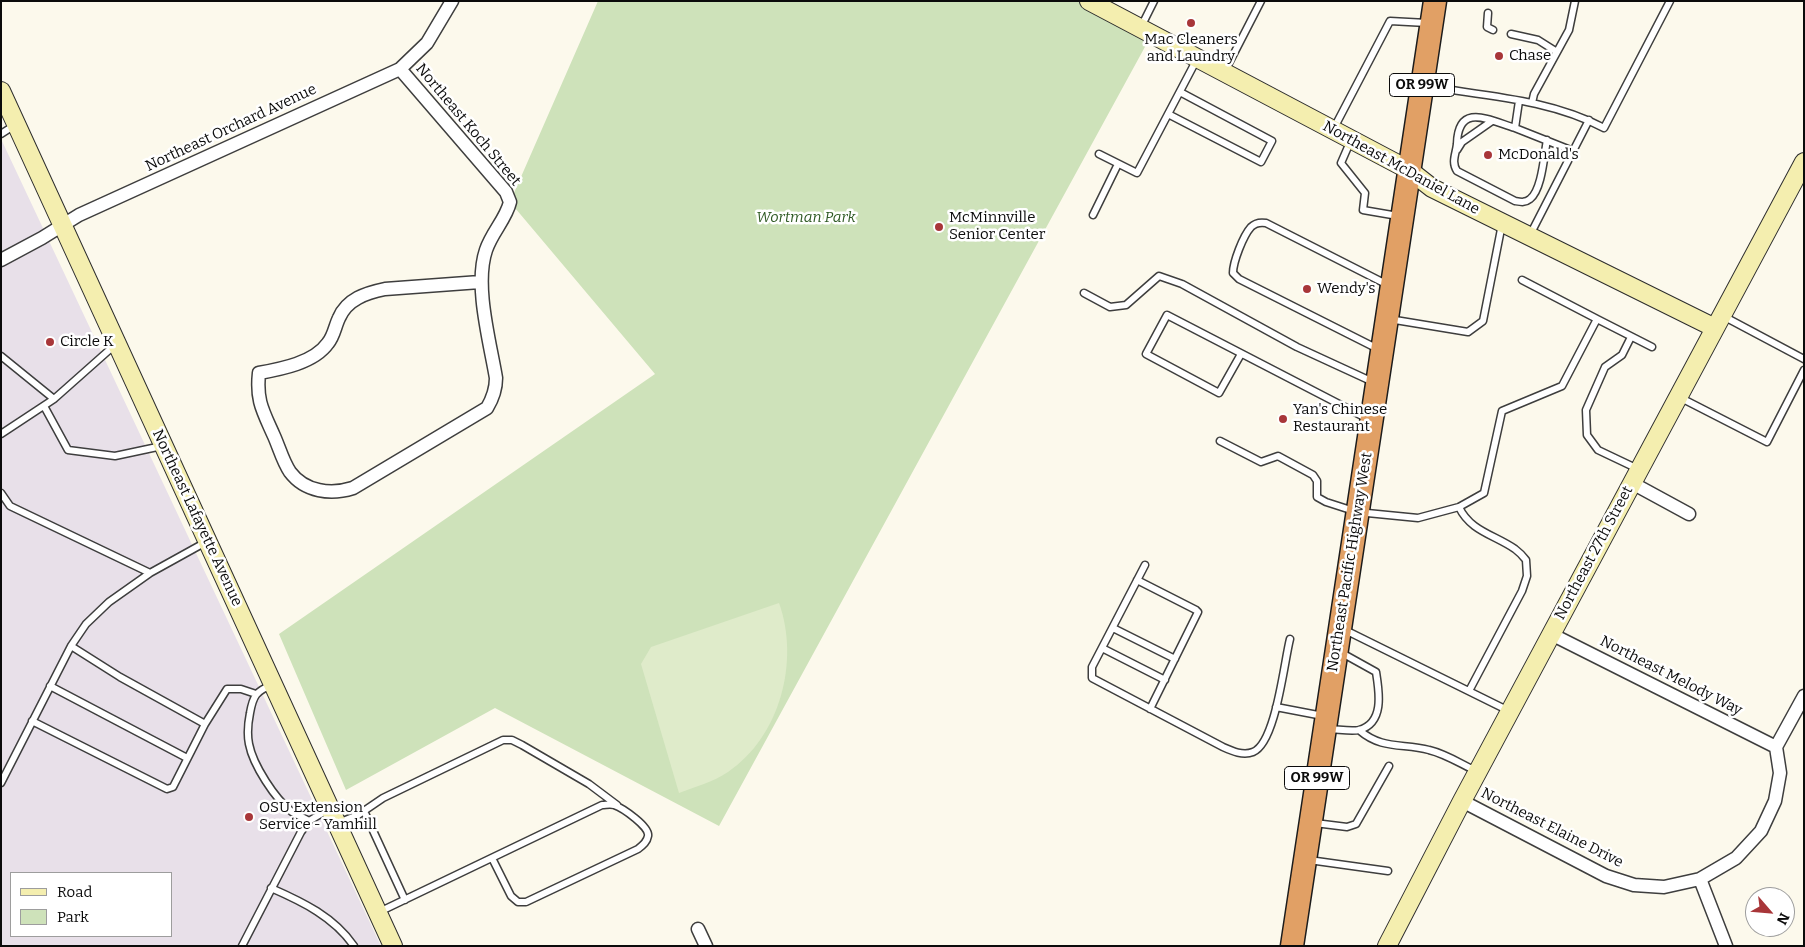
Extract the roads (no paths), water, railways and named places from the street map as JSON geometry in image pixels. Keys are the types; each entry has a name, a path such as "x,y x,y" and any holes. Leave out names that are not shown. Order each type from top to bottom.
{"highway":[{"name":"Northeast Pacific Highway West","path":"1292,946 1435,1"}],"street":[{"name":"Northeast Orchard Avenue","path":"1,260 79,215 400,69 427,43 452,1"},
{"name":"Northeast McDaniel Lane","path":"1089,1 1409,170 1432,188 1529,236 1719,322"},
{"name":"Northeast Koch Street","path":"400,69 506,192 510,202 508,210 497,226 486,250 480,282"},
{"name":"Northeast Lafayette Avenue","path":"1,91 391,944"},
{"name":"Northeast 27th Street","path":"1387,946 1678,397 1799,181 1804,162"},
{"path":"480,282 496,378 496,388 487,408 353,488 343,491 322,492 298,480 289,470 258,400 259,373 285,368 320,351 329,343 344,308 351,302 373,291 385,288 480,282"},
{"path":"1636,476 1689,514"},
{"name":"Northeast Melody Way","path":"1551,634 1776,747"},
{"path":"1776,747 1804,696"},
{"name":"Northeast Elaine Drive","path":"1462,802 1606,876 1634,885 1664,887 1700,879 1736,858 1761,831 1775,801 1780,773 1776,747"},
{"path":"1700,879 1726,946"},
{"path":"698,929 706,946"}],"lane":[{"path":"1140,28 1154,1"},
{"path":"1225,72 1261,1"},
{"path":"1532,103 1534,94 1569,30 1574,1"},
{"path":"1422,86 1532,103 1567,112 1604,128 1670,1"},
{"path":"1488,13 1487,27 1493,30"},
{"path":"1333,130 1390,21 1431,24"},
{"path":"1511,34 1538,40 1557,52"},
{"path":"1099,154 1137,173 1198,58"},
{"path":"1168,114 1261,162 1272,141 1180,92"},
{"path":"1515,128 1519,101"},
{"path":"1547,140 1536,191 1531,198 1524,202 1515,201 1457,171 1454,166 1460,128 1464,120 1469,117 1478,117 1515,128 1547,140 1573,150"},
{"path":"1529,236 1589,120"},
{"path":"1456,150 1462,142 1492,121"},
{"path":"1,134 17,124"},
{"path":"1351,139 1341,163 1365,193 1363,210 1402,216"},
{"path":"1093,214 1118,164"},
{"path":"1382,351 1239,279 1233,273 1233,263 1251,226 1259,222 1266,223 1391,286"},
{"path":"1386,319 1468,332 1484,321 1502,223"},
{"path":"1084,293 1110,307 1126,305 1159,276 1182,284 1297,347 1377,384"},
{"path":"1522,280 1652,347"},
{"path":"1241,354 1219,393 1146,354 1168,315 1371,421"},
{"path":"1220,441 1261,462 1278,456 1313,476 1317,481 1317,497 1326,502 1357,512 1418,518 1459,507 1484,494 1502,411 1562,386 1597,319"},
{"path":"1719,322 1804,359"},
{"path":"1631,337 1622,355 1605,367 1586,410 1587,435 1598,450 1636,476"},
{"path":"1,434 54,399 117,344"},
{"path":"1,356 54,399"},
{"path":"1678,397 1767,442 1804,370"},
{"path":"44,406 68,450 115,456 164,446"},
{"path":"1,493 10,506 150,573"},
{"path":"1459,507 1470,523 1516,550 1526,560 1527,576 1522,591 1469,692"},
{"path":"1,783 70,646 86,624 109,602 150,573 207,541"},
{"path":"1146,565 1092,667 1092,678 1223,747 1237,753 1253,752 1264,742 1271,727 1290,638"},
{"path":"1137,580 1198,612 1150,709"},
{"path":"1340,627 1510,712"},
{"path":"1113,628 1175,660"},
{"path":"70,646 120,677 206,724"},
{"path":"1102,648 1164,680"},
{"path":"1337,650 1376,672 1380,694 1377,715 1370,724 1359,730"},
{"path":"273,684 259,690 256,694 249,720 248,742 258,768 275,793 292,812 309,821 364,811 383,798 503,740 512,740 589,784 647,829 649,836 645,844 638,849 526,902 518,902 511,896 492,858"},
{"path":"50,686 187,758"},
{"path":"32,722 167,789 173,787 187,758 227,689 241,689 256,694"},
{"path":"1276,707 1326,723 1359,730 1368,738 1390,746 1416,747 1431,750 1478,772"},
{"path":"1310,823 1347,827 1356,824 1389,766"},
{"path":"378,913 602,805 612,804 623,809"},
{"path":"364,811 405,900"},
{"path":"242,946 301,832 309,821"},
{"path":"1305,860 1388,871"},
{"path":"271,888 311,907 332,921 354,946"}],"place":[{"name":"Mac Cleaners and Laundry","path":"1191,23"},
{"name":"Chase","path":"1499,56"},
{"name":"McDonald's","path":"1488,155"},
{"name":"McMinnville Senior Center","path":"939,227"},
{"name":"Wendy's","path":"1307,289"},
{"name":"Circle K","path":"50,342"},
{"name":"Yan's Chinese Restaurant","path":"1283,419"},
{"name":"OSU Extension Service - Yamhill","path":"249,817"}],"park label":[{"name":"Wortman Park","path":"806,218"}]}
